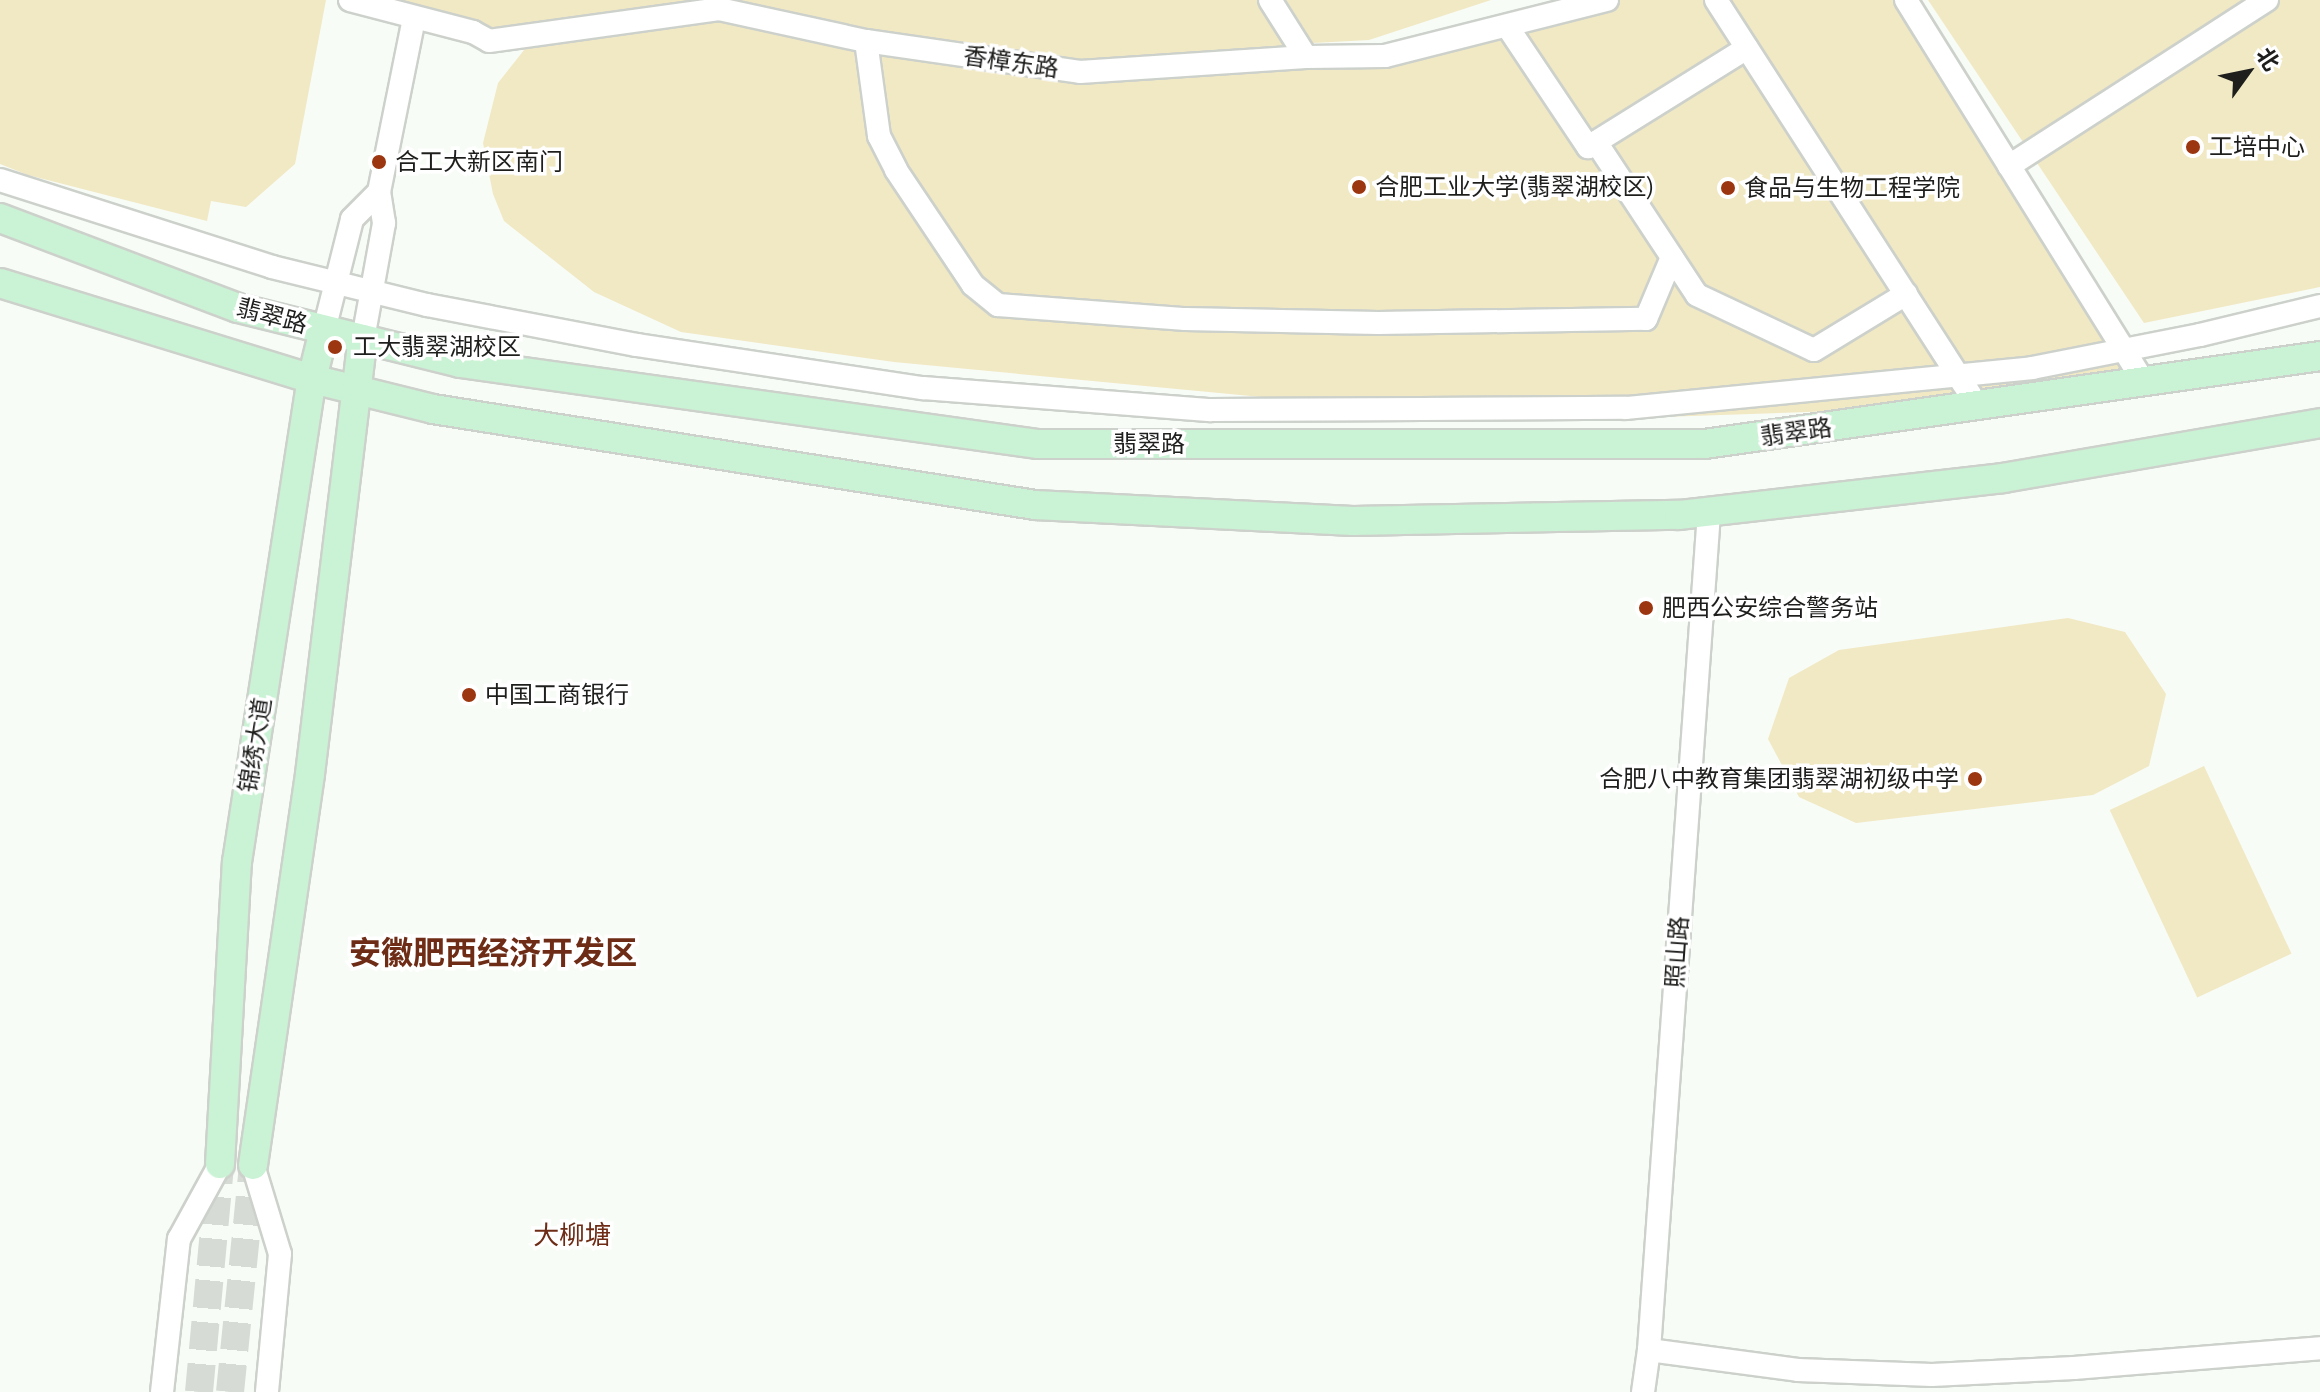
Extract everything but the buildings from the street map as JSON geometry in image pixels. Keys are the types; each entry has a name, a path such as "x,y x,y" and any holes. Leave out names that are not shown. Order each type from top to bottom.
{"main road":[{"name":"翡翠路","path":"0,218 238,308 460,363 1038,444 1705,444 2320,356"},
{"name":"翡翠路","path":"0,283 358,393 433,409 1035,505 1353,521 1709,512 2003,478 2320,423"},
{"name":"锦绣大道","path":"220,1164 237,862 312,379 324,330"},
{"path":"253,1165 310,774 363,339"}],"street":[{"name":"香樟东路","path":"350,0 473,32 489,41 723,4 866,41 1080,72 1306,57 1385,56 1607,0"},
{"path":"1270,0 1306,57"},
{"path":"1716,0 1978,406"},
{"path":"1906,0 2144,382"},
{"path":"2009,166 2267,0"},
{"path":"363,339 384,223 379,192 416,19"},
{"path":"1507,26 1588,147 1747,48"},
{"path":"866,41 879,136 896,170 973,285 998,305 1185,319 1363,323 1646,319 1672,257"},
{"path":"1596,142 1697,295 1814,350 1906,294"},
{"path":"0,180 272,267 372,291 637,345 923,388 1211,410 1626,408 2032,368 2320,306"},
{"path":"324,330 352,219 379,192"},
{"name":"照山路","path":"1643,1392 1649,1350 1709,512"},
{"path":"162,1392 179,1239 220,1164"},
{"path":"253,1165 280,1254 267,1392"},
{"path":"1649,1350 1798,1370 1932,1375 2074,1368 2320,1348"}],"shaded area":[{"path":"0,0 326,0 295,164 246,207 211,201 207,221 28,175 0,164"},
{"name":"合肥工业大学(翡翠湖校区)","path":"350,0 1270,0 1306,57 1385,56 1611,0 1906,0 2144,382 1978,406 1662,417 1344,405 894,362 681,332 594,292 504,221 493,194 483,143 498,83 536,35 473,32"},
{"path":"1286,0 1491,0 1369,40 1313,43"},
{"path":"1928,0 2320,0 2320,287 2144,323"},
{"path":"2068,618 2125,632 2166,694 2149,766 2093,795 1856,823 1799,797 1768,739 1789,678 1839,650"},
{"path":"2204,766 2291,954 2197,998 2110,810"}],"tunnel":[{"path":"199,1392 220,1164"},
{"path":"230,1392 253,1165"}],"place":[{"name":"工培中心","path":"2193,147"},
{"name":"合工大新区南门","path":"379,162"},
{"name":"合肥工业大学(翡翠湖校区)","path":"1359,187"},
{"name":"食品与生物工程学院","path":"1728,188"},
{"name":"工大翡翠湖校区","path":"335,347"},
{"name":"肥西公安综合警务站","path":"1646,608"},
{"name":"中国工商银行","path":"469,695"},
{"name":"合肥八中教育集团翡翠湖初级中学","path":"1975,779"}],"district":[{"name":"安徽肥西经济开发区","path":"493,952"},
{"name":"大柳塘","path":"572,1235"}]}
